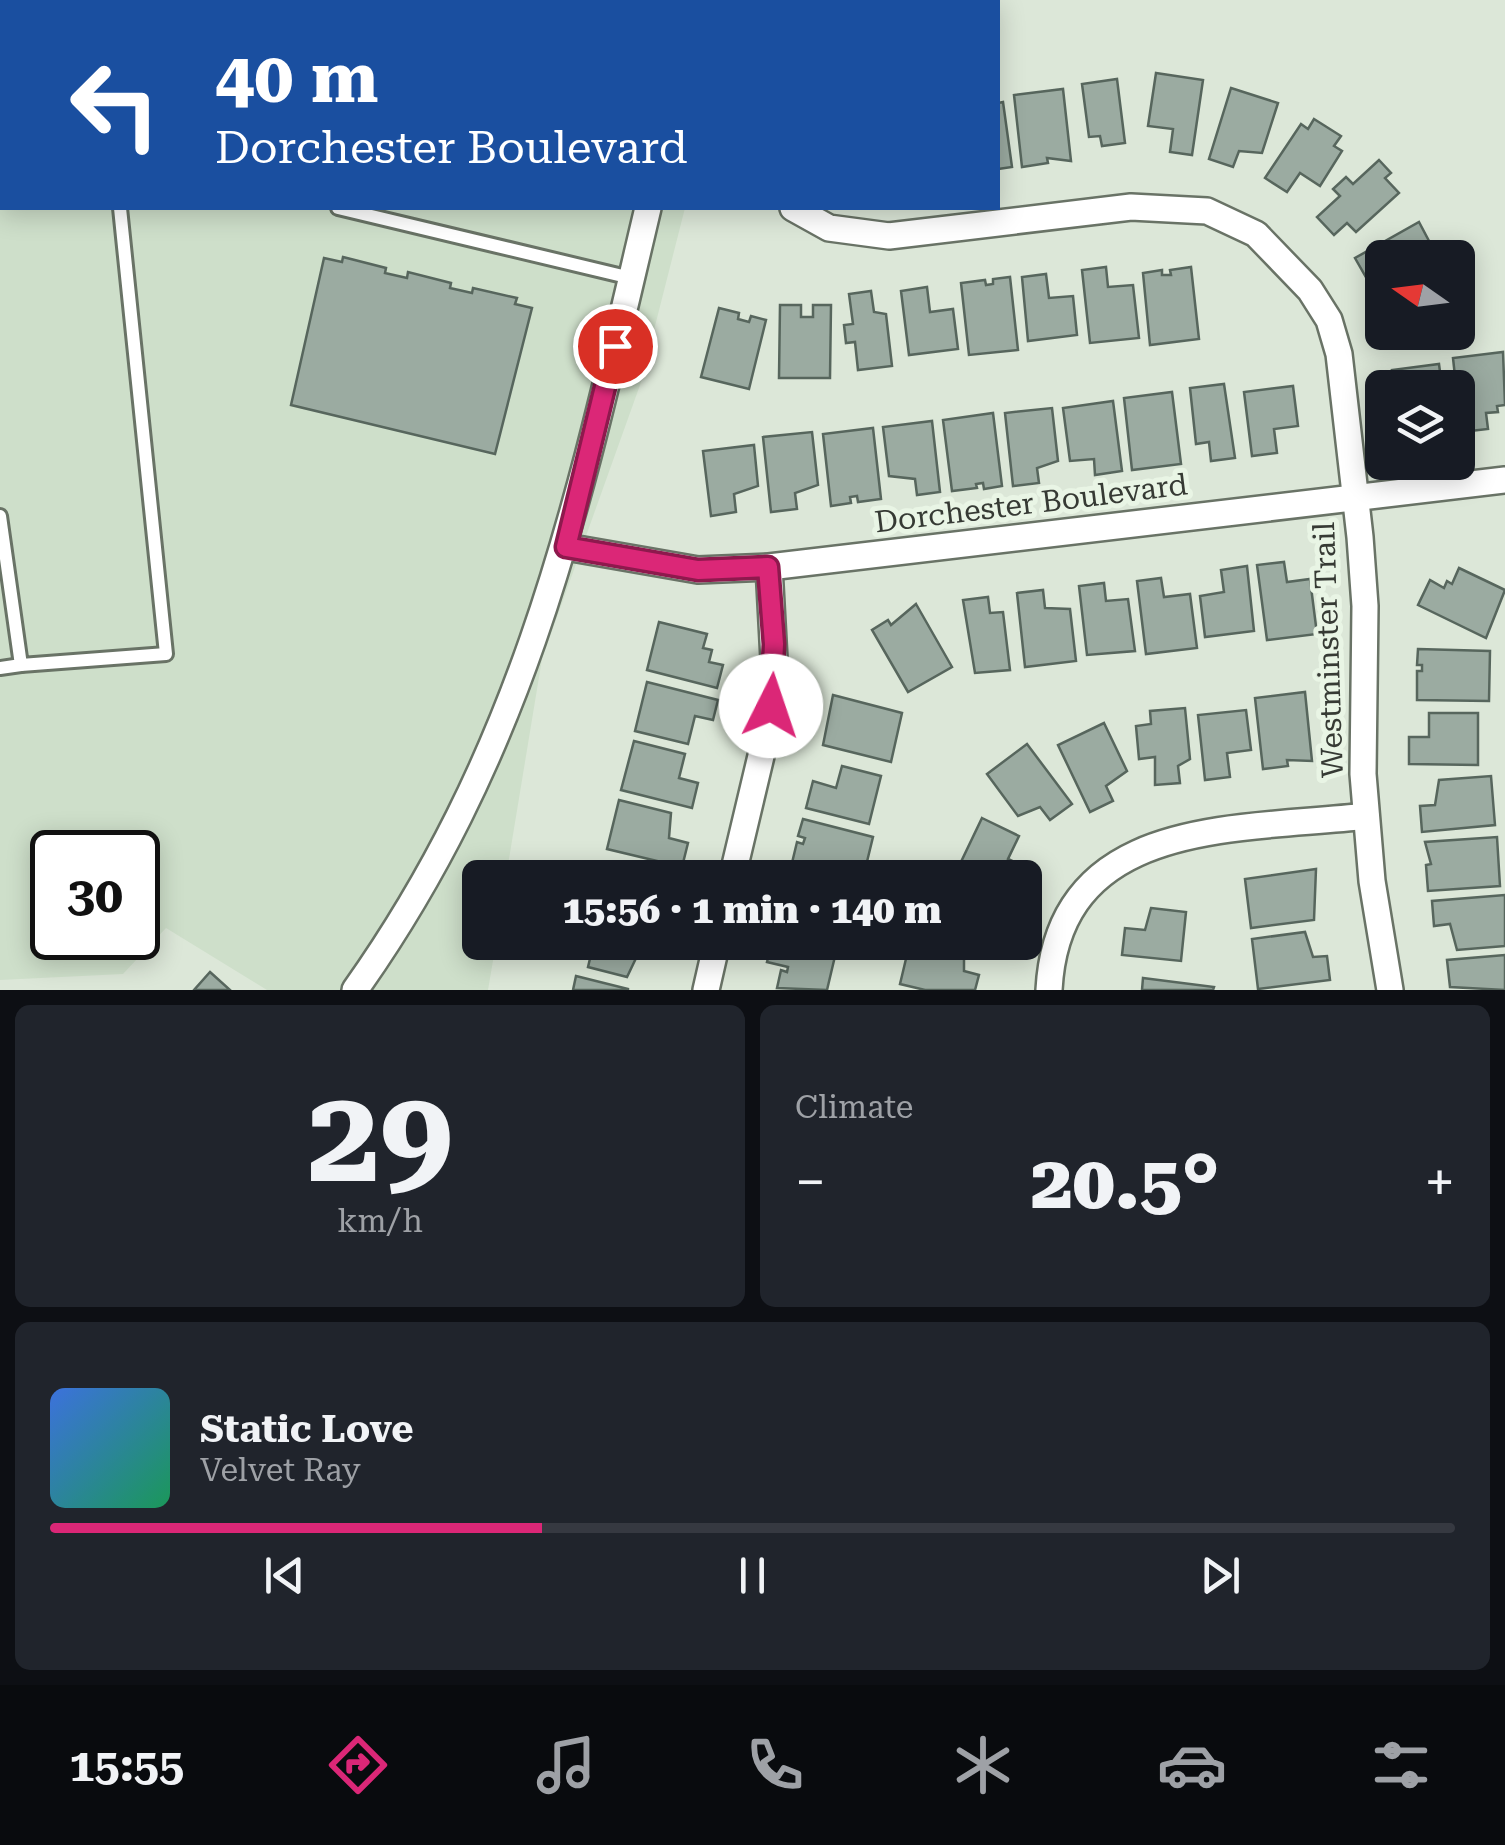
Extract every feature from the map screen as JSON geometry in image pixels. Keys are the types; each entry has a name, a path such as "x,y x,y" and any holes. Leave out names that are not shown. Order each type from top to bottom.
{"street":[{"name":"Westminster Trail","path":"797,210 829,228 889,236 1168,206 1232,220 1288,263 1329,320 1339,354 1365,606 1361,732 1366,816 1390,990"},
{"path":"355,990 423,886 472,798 524,673 566,547 648,210"},
{"name":"Dorchester Boulevard","path":"566,547 698,570 768,567 1505,480"},
{"path":"736,860 766,735 775,678 768,567"},
{"path":"1049,990 1056,945 1071,909 1096,878 1127,855 1179,838 1366,816"},
{"path":"706,990 713,960"}],"lane":[{"path":"0,668 166,654 120,210"},
{"path":"346,210 632,278"},
{"path":"0,516 21,666"}],"shaded area":[{"path":"0,210 684,210 640,385 542,659 509,860 462,860 462,960 493,960 488,990 267,990 166,928 160,934 160,830 30,830 30,960 136,960 123,974 0,980"}],"building":[{"path":"1156,73 1203,80 1192,155 1170,152 1173,129 1148,126"},
{"path":"1117,79 1125,143 1102,146 1100,136 1089,137 1082,84"},
{"path":"1231,88 1278,103 1262,153 1239,151 1233,167 1209,159"},
{"path":"1063,89 1071,161 1047,158 1048,163 1022,167 1014,95"},
{"path":"1003,102 1012,167 1000,169"},
{"path":"1314,119 1341,136 1334,146 1342,151 1320,186 1300,173 1287,192 1265,178 1301,124 1308,129"},
{"path":"1379,160 1391,173 1385,178 1399,193 1356,232 1347,223 1334,235 1317,217 1340,196 1333,189 1346,177 1353,184"},
{"path":"1419,222 1428,240 1387,240"},
{"path":"1365,252 1365,276 1355,258"},
{"path":"343,257 386,268 385,273 407,278 408,272 451,283 450,288 472,293 473,288 517,298 515,304 532,308 495,454 291,405 324,258 342,262"},
{"path":"1106,267 1108,287 1133,285 1139,338 1090,343 1082,270"},
{"path":"1191,267 1199,339 1150,345 1143,273 1162,270 1162,275 1171,275 1170,270"},
{"path":"1046,274 1049,298 1073,296 1077,335 1028,341 1022,277"},
{"path":"1010,277 1018,350 969,355 961,283 985,280 986,285 993,284 993,279"},
{"path":"927,287 930,312 953,309 958,349 909,355 901,291"},
{"path":"871,291 874,312 886,314 892,366 858,370 855,342 846,343 844,325 853,324 849,294"},
{"path":"780,305 801,305 801,317 813,317 813,305 831,305 830,378 779,378"},
{"path":"719,308 739,313 738,319 749,322 751,316 766,320 749,389 701,377"},
{"path":"1503,352 1505,405 1497,406 1498,412 1486,413 1488,429 1475,430 1475,370 1454,370 1453,358"},
{"path":"1439,364 1440,370 1392,370"},
{"path":"1224,384 1235,458 1211,461 1209,442 1196,444 1190,388"},
{"path":"1293,386 1298,426 1274,429 1277,453 1252,456 1244,392"},
{"path":"1172,392 1181,464 1132,470 1124,398"},
{"path":"1113,401 1122,471 1095,475 1094,459 1070,461 1063,408"},
{"path":"1052,408 1058,461 1037,468 1039,483 1013,486 1005,413"},
{"path":"993,413 1002,486 984,489 983,483 976,484 977,488 952,491 943,420"},
{"path":"932,421 940,492 917,495 915,479 889,476 883,427"},
{"path":"873,428 881,499 858,502 857,496 850,497 851,503 831,506 823,434"},
{"path":"812,432 818,485 795,493 797,509 771,512 763,437"},
{"path":"754,445 758,486 734,494 736,512 711,516 703,451"},
{"path":"1284,562 1287,582 1310,579 1317,634 1267,640 1257,565"},
{"path":"1247,566 1254,631 1205,637 1200,596 1224,592 1221,570"},
{"path":"1459,568 1505,590 1486,638 1418,605 1430,580 1444,588 1447,581 1452,584"},
{"path":"1161,578 1164,597 1190,594 1197,648 1146,654 1137,581"},
{"path":"1104,583 1106,601 1128,599 1135,651 1087,655 1079,586"},
{"path":"1043,590 1045,608 1070,609 1076,661 1025,667 1017,593"},
{"path":"988,597 990,613 1003,612 1010,670 975,673 963,600"},
{"path":"916,604 952,667 908,692 872,630 888,620 891,625"},
{"path":"659,622 707,634 703,648 712,650 709,662 723,665 717,688 647,670"},
{"path":"1418,649 1490,651 1489,701 1417,700 1417,671 1422,671 1422,665 1417,665"},
{"path":"647,682 718,700 713,720 695,716 688,744 635,731"},
{"path":"1305,692 1312,761 1287,760 1288,766 1263,769 1255,698"},
{"path":"833,695 902,713 891,762 823,745"},
{"path":"1185,708 1190,759 1178,766 1180,783 1155,785 1155,757 1139,759 1136,726 1151,724 1150,711"},
{"path":"1246,710 1251,750 1227,753 1230,777 1205,780 1198,715"},
{"path":"1429,713 1478,713 1478,765 1409,764 1409,737 1429,737"},
{"path":"1104,723 1127,771 1106,786 1113,801 1090,812 1058,745"},
{"path":"634,741 685,754 679,778 698,783 692,808 621,790"},
{"path":"1027,744 1072,804 1050,820 1040,807 1018,816 987,774"},
{"path":"842,766 881,776 869,824 806,808 813,781 836,788"},
{"path":"1491,776 1495,825 1422,832 1420,806 1435,805 1439,780"},
{"path":"619,800 671,813 669,838 688,843 684,860 653,860 607,849"},
{"path":"982,818 1019,836 1010,860 962,860"},
{"path":"803,819 873,837 867,860 793,860 797,842 803,844 805,838 798,836"},
{"path":"1497,837 1500,886 1428,891 1426,865 1431,864 1425,842"},
{"path":"1316,869 1314,920 1251,928 1245,879"},
{"path":"1505,895 1505,946 1457,950 1450,924 1434,926 1432,901"},
{"path":"1151,908 1186,912 1181,961 1122,955 1125,928 1145,930"},
{"path":"1305,932 1313,957 1327,956 1330,980 1258,989 1252,939"},
{"path":"1505,955 1505,990 1450,987 1447,960"},
{"path":"590,960 635,960 627,977 588,967"},
{"path":"834,960 827,990 777,988 781,970 787,972 788,967 767,962"},
{"path":"906,960 964,960 964,971 979,975 975,990 925,990 900,984"},
{"path":"210,972 230,990 194,990"},
{"path":"576,976 628,989 628,990 573,990"},
{"path":"1143,978 1214,987 1142,990"}],"route":[{"path":"615,346 566,547 698,570 768,567 775,678 771,706"}]}
